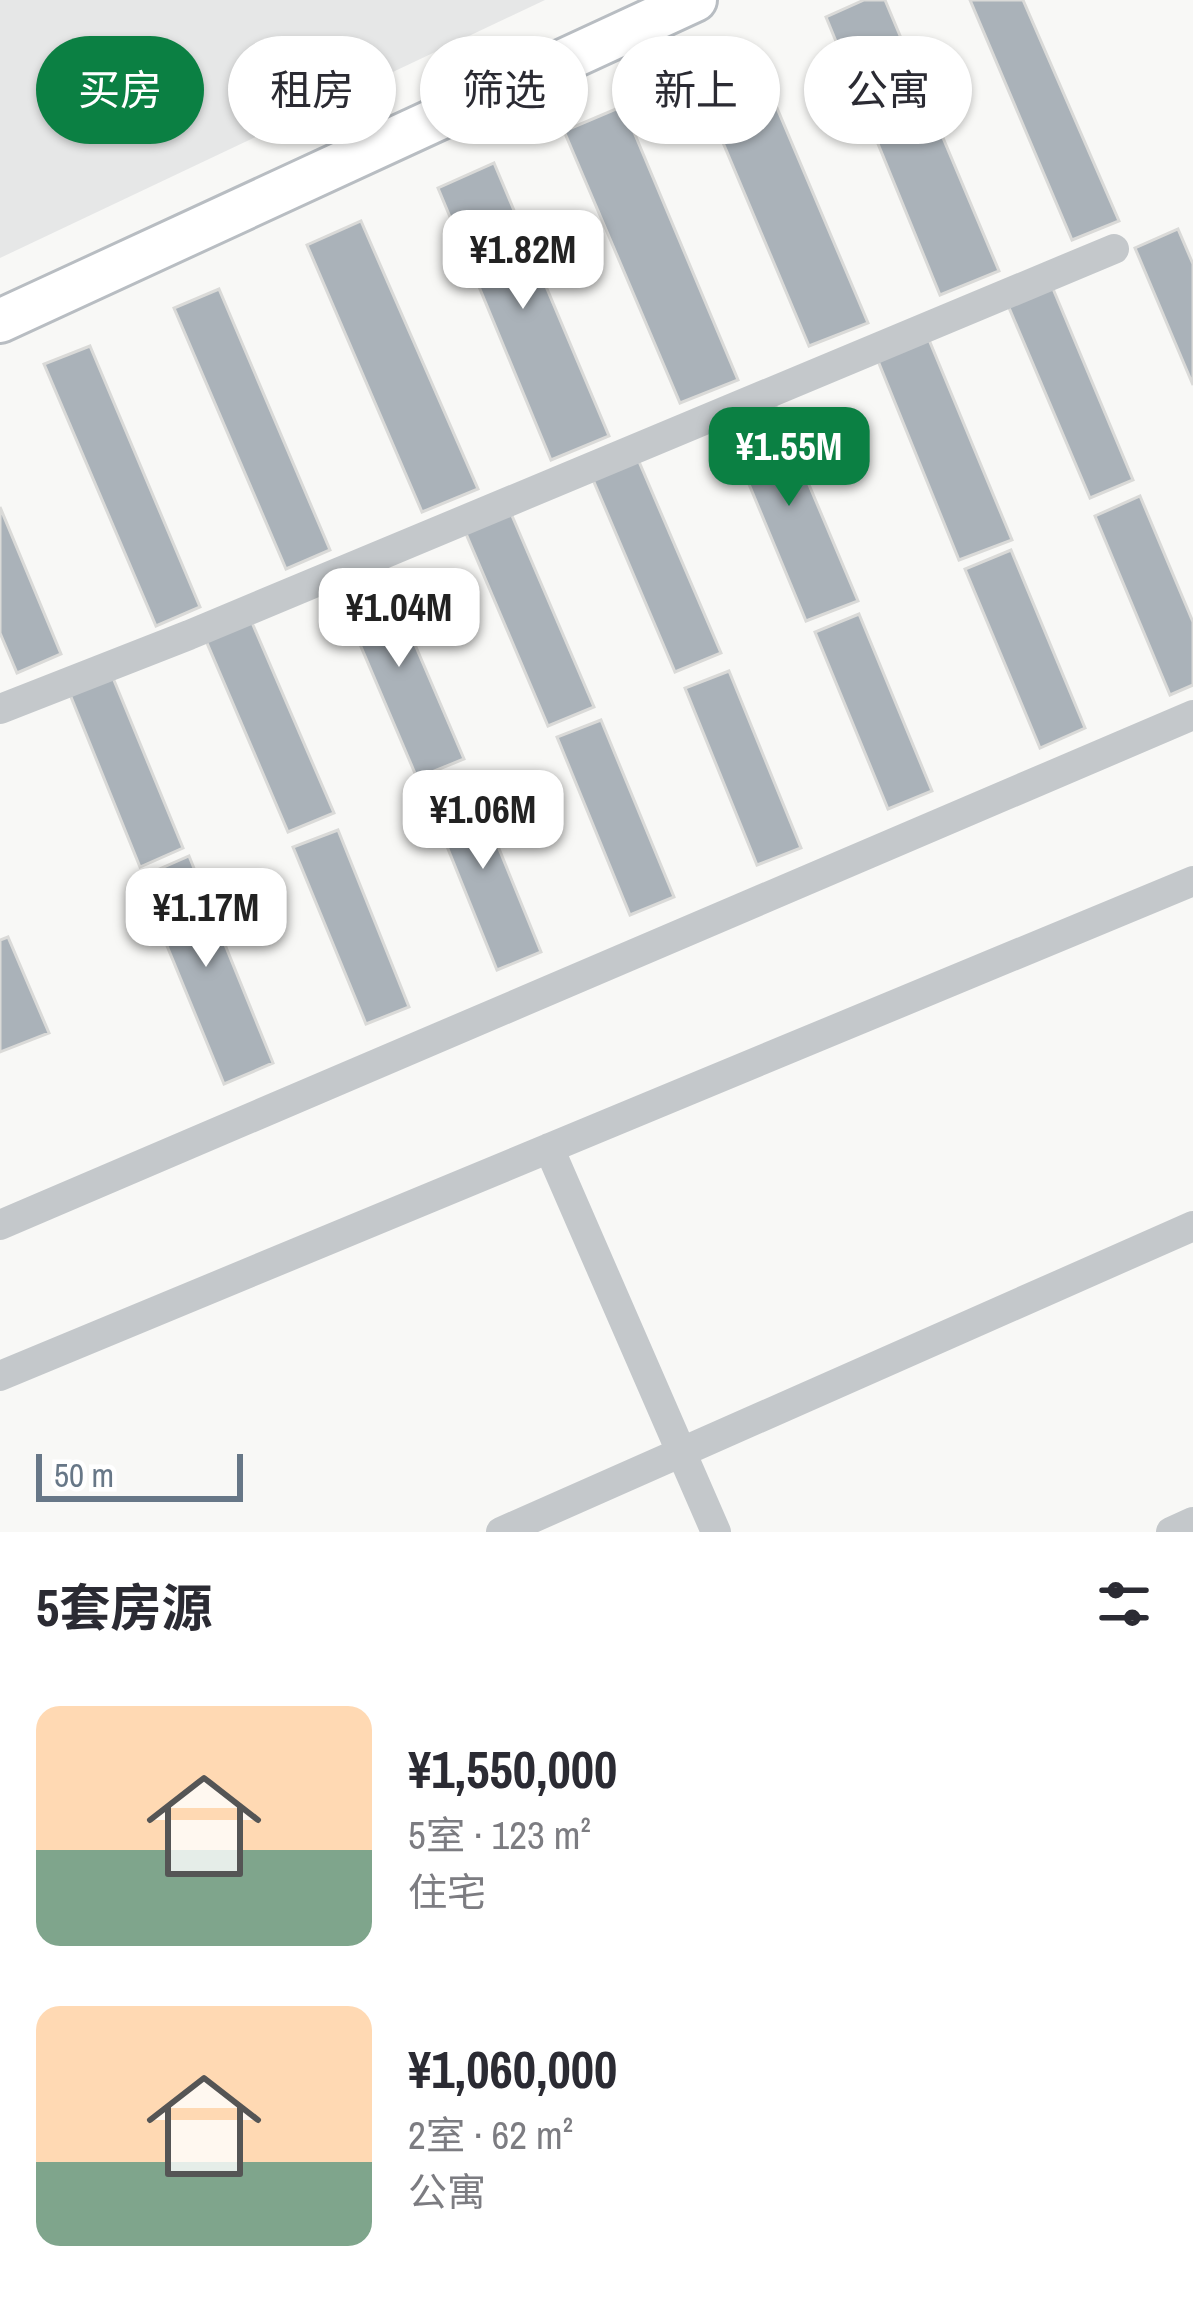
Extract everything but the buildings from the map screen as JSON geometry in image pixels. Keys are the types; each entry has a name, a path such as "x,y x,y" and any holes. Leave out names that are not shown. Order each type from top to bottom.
{"street":[{"path":"0,321 695,0"},
{"path":"0,709 211,626 1114,248"},
{"path":"0,1225 1193,715"},
{"path":"0,1376 1193,880"},
{"path":"549,1148 716,1532"},
{"path":"501,1532 1193,1226"},
{"path":"1171,1532 1193,1522"}],"shaded area":[{"path":"0,0 545,0 469,36 420,36 420,59 396,71 396,36 228,36 228,144 241,144 0,258"}]}
